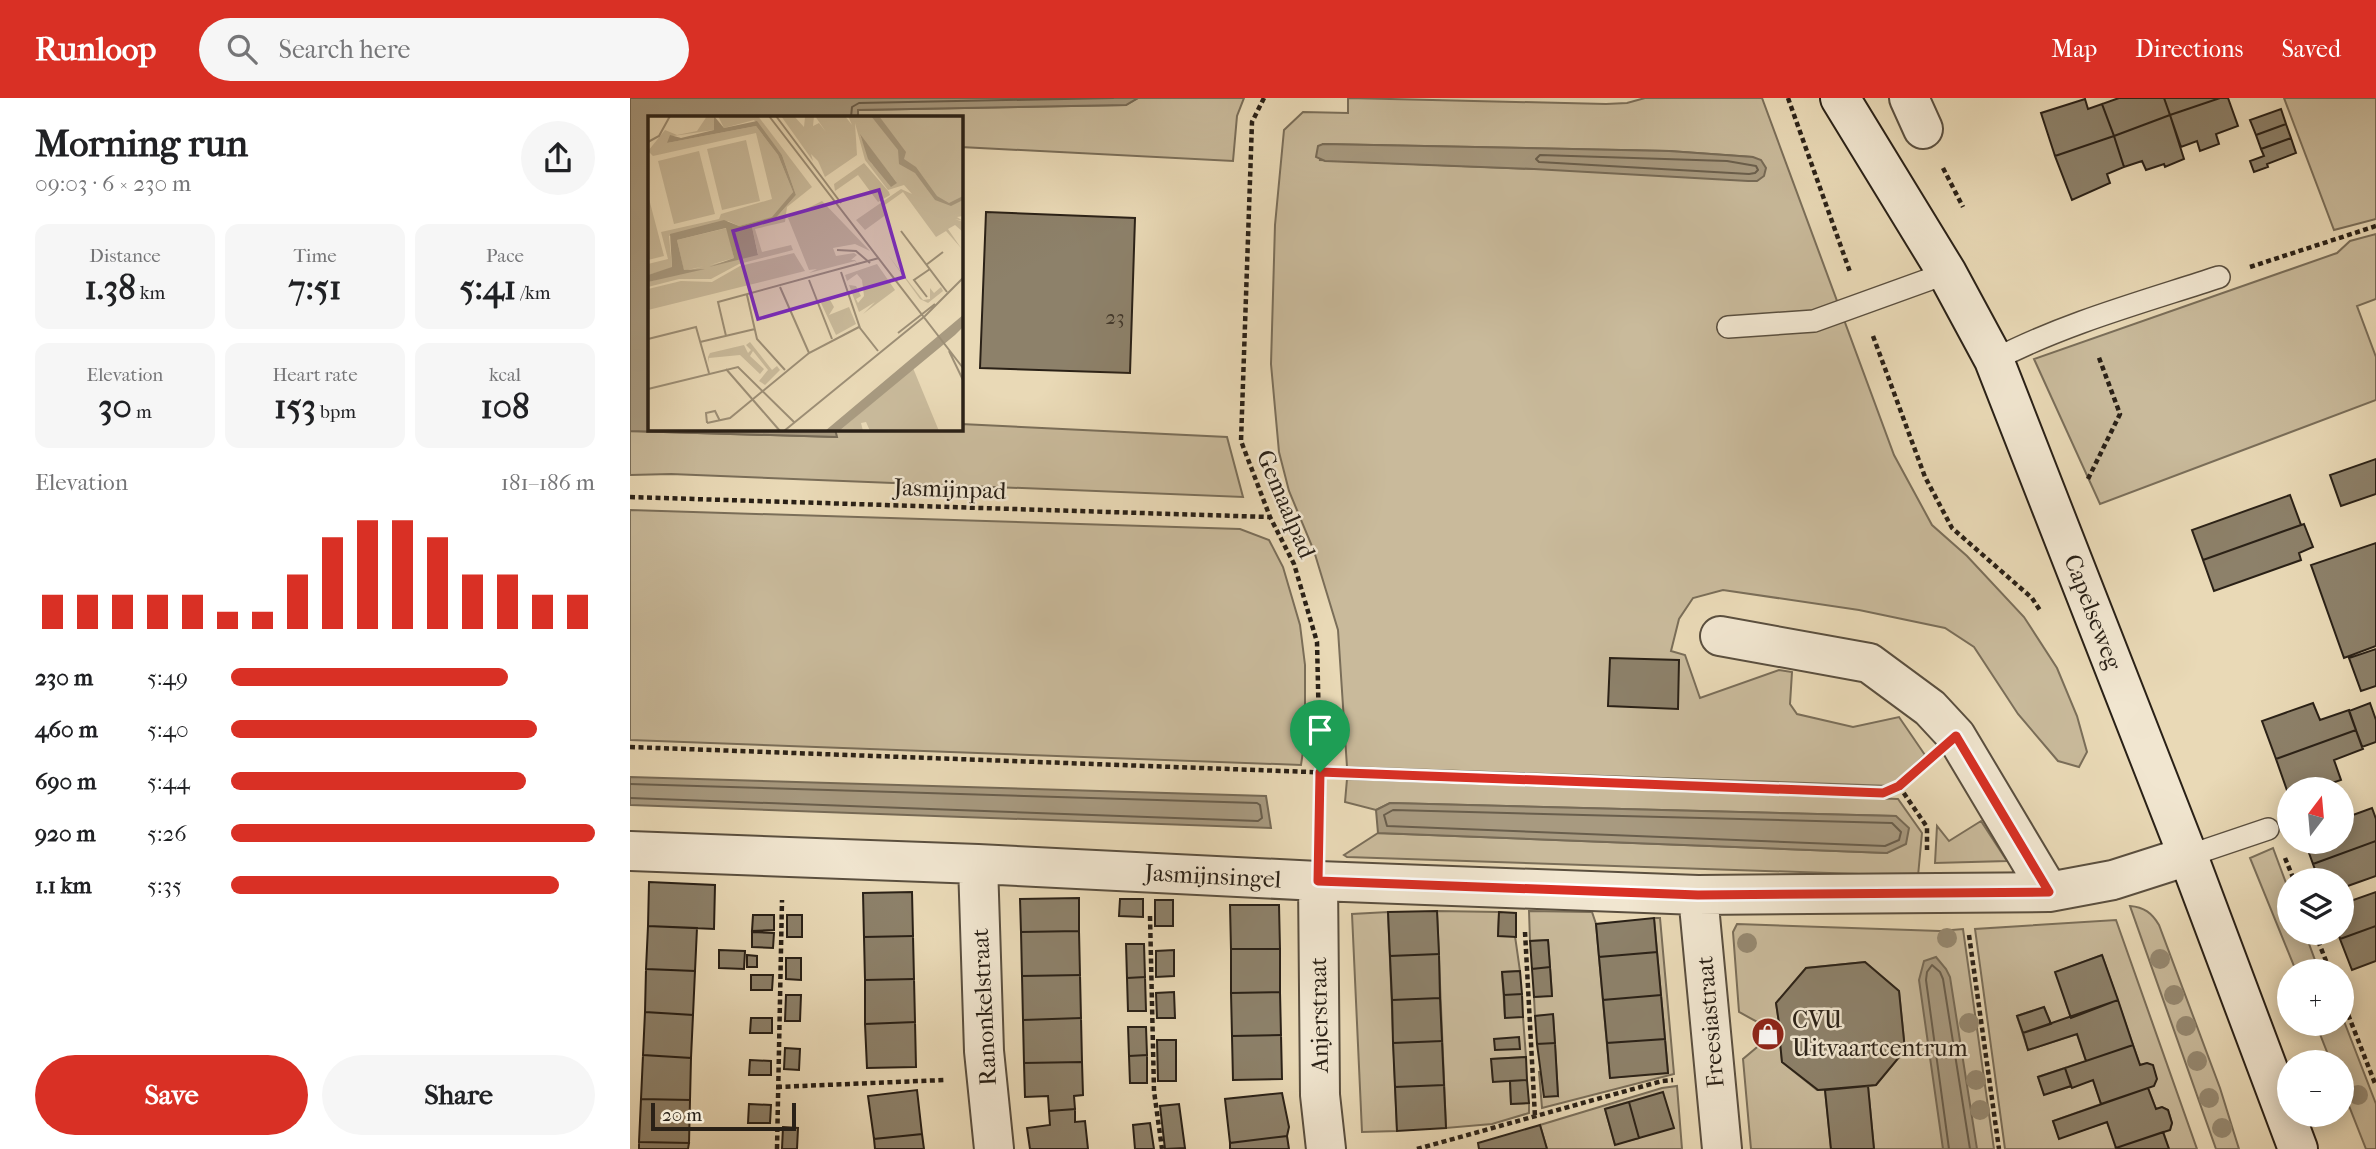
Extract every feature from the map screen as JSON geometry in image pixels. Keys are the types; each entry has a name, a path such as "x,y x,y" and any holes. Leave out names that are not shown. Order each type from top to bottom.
{"street":[{"name":"Capelseweg","path":"1840,98 1947,273 1994,360 2188,856 2298,1149"},
{"path":"1720,636 1869,663 1930,708 1956,736 2049,892"},
{"name":"Jasmijnsingel","path":"630,851 1698,895 2049,892 2113,880 2188,856"},
{"name":"Ranonkelstraat","path":"978,864 986,1079 994,1149"},
{"name":"Anjerstraat","path":"1318,881 1320,1095 1326,1149"},
{"name":"Freesiastraat","path":"1698,895 1722,1149"}],"lane":[{"path":"1728,327 1814,321 1947,273"},
{"path":"1994,360 2031,341 2086,320 2219,277"},
{"path":"2188,856 2268,829"}],"path":[{"name":"Gemaalpad","path":"1264,98 1252,122 1241,441 1270,517 1294,564 1317,642 1320,772 1318,881"},
{"name":"Capelseweg","path":"1788,98 1925,477 1952,528 2032,598 2046,618"},
{"path":"2219,277 2376,226"},
{"path":"2083,489 2120,414 2086,320"},
{"name":"Jasmijnpad","path":"630,497 1270,517"},
{"path":"630,747 1883,793 1899,786 1956,736"},
{"path":"1899,786 1927,827 1945,893 1999,1149"},
{"path":"777,1149 784,857"},
{"path":"1149,873 1154,1091 1162,1149"},
{"path":"1523,888 1535,1116"},
{"path":"2354,1030 2376,1086"},
{"path":"1417,1149 1662,1081 1716,1077"},
{"path":"777,1087 986,1079"}],"shaded area":[{"path":"1138,98 1244,98 1237,116 1233,161 962,147 962,116 858,116 858,110 1126,105"},
{"path":"1348,98 1606,104 1627,103 1645,98 1762,98 1894,455 1932,525 1967,556 2024,617 2057,668 2077,716 2087,752 2079,767 2058,761 2018,714 1974,647 1945,628 1859,610 1723,590 1693,598 1679,619 1671,651 1685,655 1700,698 1779,670 1792,672 1790,704 1797,714 1853,727 1899,717 1925,755 1891,786 1347,767 1338,630 1314,551 1289,491 1279,452 1271,364 1275,225 1284,130 1303,112 1348,113","holes":["1323,144 1669,151 1753,157 1534,169 1320,160"]},
{"path":"2284,98 2376,98 2376,219 2334,230"},
{"path":"2376,234 2376,299 2357,306 2376,357 2376,400 2100,504 2034,359 2337,253 2350,241"},
{"path":"962,424 1227,437 1243,497 671,474 630,475 630,431 836,437 835,430 962,430"},
{"path":"630,510 1240,529 1269,540 1283,567 1300,625 1305,665 1305,738 1301,765 630,740"},
{"path":"1347,779 1898,799 1922,833 1918,876 1347,857 1344,855 1378,833 1887,853 1895,816 1390,803 1376,810 1345,802"},
{"path":"1981,821 2007,861 1935,863 1937,826 1949,841"},
{"path":"2273,848 2280,868 2277,868 2277,924 2250,858"},
{"path":"2130,906 2147,911 2159,925 2220,1088 2239,1149 2216,1149"},
{"path":"1437,911 1499,912 1498,935 1515,936 1520,971 1502,972 1505,1017 1523,1017 1526,1057 1492,1059 1493,1081 1510,1081 1511,1104 1529,1103 1529,1113 1492,1124 1446,1128"},
{"path":"1529,911 1592,912 1596,924 1610,1078 1668,1072 1654,918 1660,918 1674,1074 1542,1108 1539,1072 1542,1072 1558,1095 1553,1015 1535,1016 1534,997 1552,995 1548,940 1530,941"},
{"path":"1388,912 1397,1131 1362,1132 1352,914"},
{"path":"2116,920 2197,1149 2169,1149 2163,1131 2170,1130 2172,1123 2168,1110 2162,1107 2156,1109 2148,1088 2153,1066 2147,1063 2140,1065 2102,955 2056,972 2071,1018 2051,1024 2044,1007 2017,1016 2028,1050 2077,1034 2086,1061 2038,1077 2044,1094 2093,1080 2101,1104 2053,1121 2059,1138 2107,1122 2117,1149 2005,1149 1975,929"},
{"path":"1737,924 1940,931 1963,929 1994,1149 1874,1149 1868,1086 1876,1085 1905,1050 1899,991 1865,962 1806,968 1776,1003 1779,1023 1761,1024 1739,1012 1733,932"},
{"path":"2285,945 2309,945 2315,959 2291,959"},
{"path":"2321,1036 2350,1036 2376,1104 2376,1149 2366,1149 2354,1118 2354,1050 2326,1050"},
{"path":"1780,1042 1782,1062 1817,1090 1825,1090 1831,1149 1751,1149 1743,1059 1762,1043"},
{"path":"1677,1086 1682,1149 1547,1149 1540,1125 1662,1088","holes":["1629,1102 1639,1138 1615,1144 1605,1109"]}],"water":[{"path":"630,98 1138,98 1126,105 858,110 858,116 648,116 648,430 835,430 837,437 630,431"},
{"path":"1318,146 1669,151 1753,157 1761,160 1766,168 1764,176 1757,181 1748,181 1325,161 1316,157"},
{"path":"630,777 1266,796 1271,828 630,805"},
{"path":"1390,803 1896,816 1909,828 1906,844 1887,853 1378,833 1376,810"},
{"path":"1936,957 1950,977 1977,1149 1943,1149 1919,980 1924,961"}],"building":[{"path":"2119,98 2164,98 2170,115 2114,136 2102,104"},
{"path":"2164,98 2220,98 2170,115"},
{"path":"2220,98 2228,98 2238,126 2216,134 2219,144 2200,151 2197,141 2181,147 2170,115"},
{"path":"2085,99 2088,109 2102,104 2114,136 2055,156 2041,113"},
{"path":"2281,109 2286,124 2256,135 2250,120"},
{"path":"2170,115 2184,159 2165,167 2164,164 2146,170 2142,161 2124,167 2114,136"},
{"path":"2286,124 2291,138 2261,149 2256,135"},
{"path":"2114,136 2124,167 2107,174 2110,183 2072,200 2055,156"},
{"path":"2291,138 2296,153 2254,172 2250,161 2264,156 2261,149"},
{"path":"986,212 1135,218 1130,373 980,368"},
{"path":"2376,459 2376,494 2341,506 2330,475"},
{"path":"2290,495 2301,525 2203,560 2192,530"},
{"path":"2304,524 2313,547 2299,553 2301,560 2214,591 2203,560"},
{"path":"2376,543 2376,646 2344,658 2311,565"},
{"path":"2376,649 2376,686 2361,691 2349,658"},
{"path":"1610,658 1679,660 1678,709 1608,706"},
{"path":"2313,703 2320,720 2349,710 2356,730 2276,759 2262,721"},
{"path":"2370,703 2376,720 2376,742 2362,747 2349,711"},
{"path":"2356,730 2363,749 2334,760 2340,777 2282,777 2276,759"},
{"path":"2372,808 2376,819 2376,841 2354,849 2354,815"},
{"path":"2376,841 2376,876 2354,884 2354,868 2314,868 2313,864 2340,854 2354,854 2354,849"},
{"path":"2309,854 2340,854 2313,864"},
{"path":"649,882 715,885 714,929 648,926"},
{"path":"912,892 913,936 864,937 863,893"},
{"path":"2376,892 2376,926 2354,934 2354,900"},
{"path":"1079,898 1079,931 1021,932 1020,899"},
{"path":"1120,899 1143,899 1143,917 1119,916"},
{"path":"1155,900 1173,900 1173,926 1155,926"},
{"path":"1230,905 1279,905 1280,949 1231,949"},
{"path":"1437,911 1439,954 1390,956 1388,912"},
{"path":"1499,912 1516,913 1516,937 1498,936"},
{"path":"753,915 774,915 774,930 752,931"},
{"path":"787,915 802,915 802,937 787,937"},
{"path":"1654,918 1657,952 1599,957 1596,924"},
{"path":"648,926 697,928 695,971 646,969"},
{"path":"2376,926 2376,961 2354,969 2354,959 2348,959 2342,945 2354,945 2354,934"},
{"path":"1079,931 1080,975 1022,976 1021,932"},
{"path":"752,932 774,933 773,948 752,947"},
{"path":"913,936 914,979 865,980 864,937"},
{"path":"1548,940 1550,967 1532,969 1530,941"},
{"path":"1126,944 1144,944 1145,977 1127,978"},
{"path":"1231,949 1280,949 1280,992 1231,993"},
{"path":"719,950 745,951 744,969 719,968"},
{"path":"1174,950 1174,976 1156,977 1156,951"},
{"path":"1657,952 1661,995 1603,1000 1599,957"},
{"path":"1439,954 1440,998 1392,1000 1390,956"},
{"path":"747,955 757,956 757,967 747,967"},
{"path":"2102,955 2118,1000 2071,1018 2055,972"},
{"path":"786,958 801,958 801,980 786,979"},
{"path":"1865,962 1899,991 1905,1050 1876,1085 1818,1090 1782,1062 1780,1042 1762,1043 1761,1024 1779,1023 1776,1003 1806,968"},
{"path":"1550,967 1552,996 1534,997 1532,969"},
{"path":"646,969 695,971 693,1015 645,1012"},
{"path":"1520,971 1522,994 1504,995 1502,972"},
{"path":"751,975 773,975 772,990 751,990"},
{"path":"1080,975 1081,1018 1023,1020 1022,976"},
{"path":"1145,977 1146,1011 1128,1011 1127,978"},
{"path":"914,979 915,1022 865,1024 865,980"},
{"path":"1174,992 1175,1018 1157,1018 1156,993"},
{"path":"1280,992 1281,1035 1232,1036 1231,993"},
{"path":"1522,994 1523,1017 1505,1018 1504,995"},
{"path":"786,995 801,995 800,1021 785,1021"},
{"path":"1661,995 1665,1039 1607,1043 1603,1000"},
{"path":"1440,998 1442,1041 1393,1043 1392,1000"},
{"path":"2118,1000 2133,1045 2086,1061 2077,1034 2028,1050 2023,1033"},
{"path":"2044,1007 2051,1024 2023,1033 2017,1016"},
{"path":"645,1012 693,1015 691,1058 643,1055"},
{"path":"1553,1014 1555,1043 1537,1044 1535,1016"},
{"path":"751,1018 772,1018 772,1033 750,1033"},
{"path":"1081,1018 1082,1062 1024,1063 1023,1020"},
{"path":"915,1022 916,1067 867,1068 865,1024"},
{"path":"1128,1027 1146,1027 1147,1055 1129,1056"},
{"path":"1281,1035 1282,1079 1233,1080 1232,1036"},
{"path":"1519,1037 1520,1049 1495,1050 1494,1039"},
{"path":"1665,1039 1668,1073 1610,1078 1607,1043"},
{"path":"1157,1040 1176,1040 1176,1081 1158,1081"},
{"path":"1442,1041 1444,1085 1395,1087 1393,1043"},
{"path":"1555,1043 1558,1096 1544,1097 1537,1044"},
{"path":"2133,1045 2140,1065 2153,1065 2157,1079 2154,1086 2101,1104 2093,1080 2072,1088 2065,1068"},
{"path":"785,1048 800,1049 799,1070 784,1069"},
{"path":"643,1055 691,1058 690,1100 641,1099"},
{"path":"1147,1055 1147,1083 1130,1083 1129,1056"},
{"path":"1526,1057 1527,1080 1493,1082 1491,1059"},
{"path":"750,1060 771,1061 771,1075 749,1075"},
{"path":"1082,1062 1083,1095 1074,1096 1075,1109 1049,1111 1048,1096 1025,1097 1024,1063"},
{"path":"2065,1068 2071,1086 2044,1095 2038,1077"},
{"path":"1527,1080 1529,1103 1511,1104 1510,1081"},
{"path":"1444,1085 1446,1128 1397,1131 1395,1087"},
{"path":"1868,1086 1874,1149 1831,1149 1825,1090"},
{"path":"2148,1088 2156,1109 2162,1107 2168,1110 2172,1123 2170,1130 2116,1148 2107,1122 2059,1139 2053,1121"},
{"path":"917,1090 922,1134 874,1139 868,1096"},
{"path":"1663,1092 1674,1128 1639,1138 1629,1102"},
{"path":"1282,1093 1289,1127 1287,1136 1230,1143 1225,1099"},
{"path":"641,1099 690,1100 689,1143 639,1142"},
{"path":"1629,1102 1639,1138 1615,1145 1605,1109"},
{"path":"749,1104 771,1105 770,1123 748,1123"},
{"path":"1179,1104 1185,1148 1165,1149 1160,1106"},
{"path":"1075,1109 1075,1122 1085,1121 1088,1149 1030,1149 1027,1128 1050,1125 1049,1111"},
{"path":"1150,1123 1154,1149 1135,1149 1133,1125"},
{"path":"1540,1125 1547,1149 1479,1149 1478,1143"},
{"path":"783,1127 798,1128 797,1149 782,1149"},
{"path":"2163,1132 2169,1149 2116,1148"},
{"path":"922,1134 924,1149 875,1149 874,1139"},
{"path":"1287,1136 1289,1149 1230,1149 1230,1143"},
{"path":"639,1142 689,1143 688,1149 639,1149"}],"place":[{"name":"CVU Uitvaartcentrum","path":"1768,1034"}],"route":[{"path":"1956,736 2049,892 1698,895 1318,881 1320,772 1883,793 1899,786 1956,736"}]}
